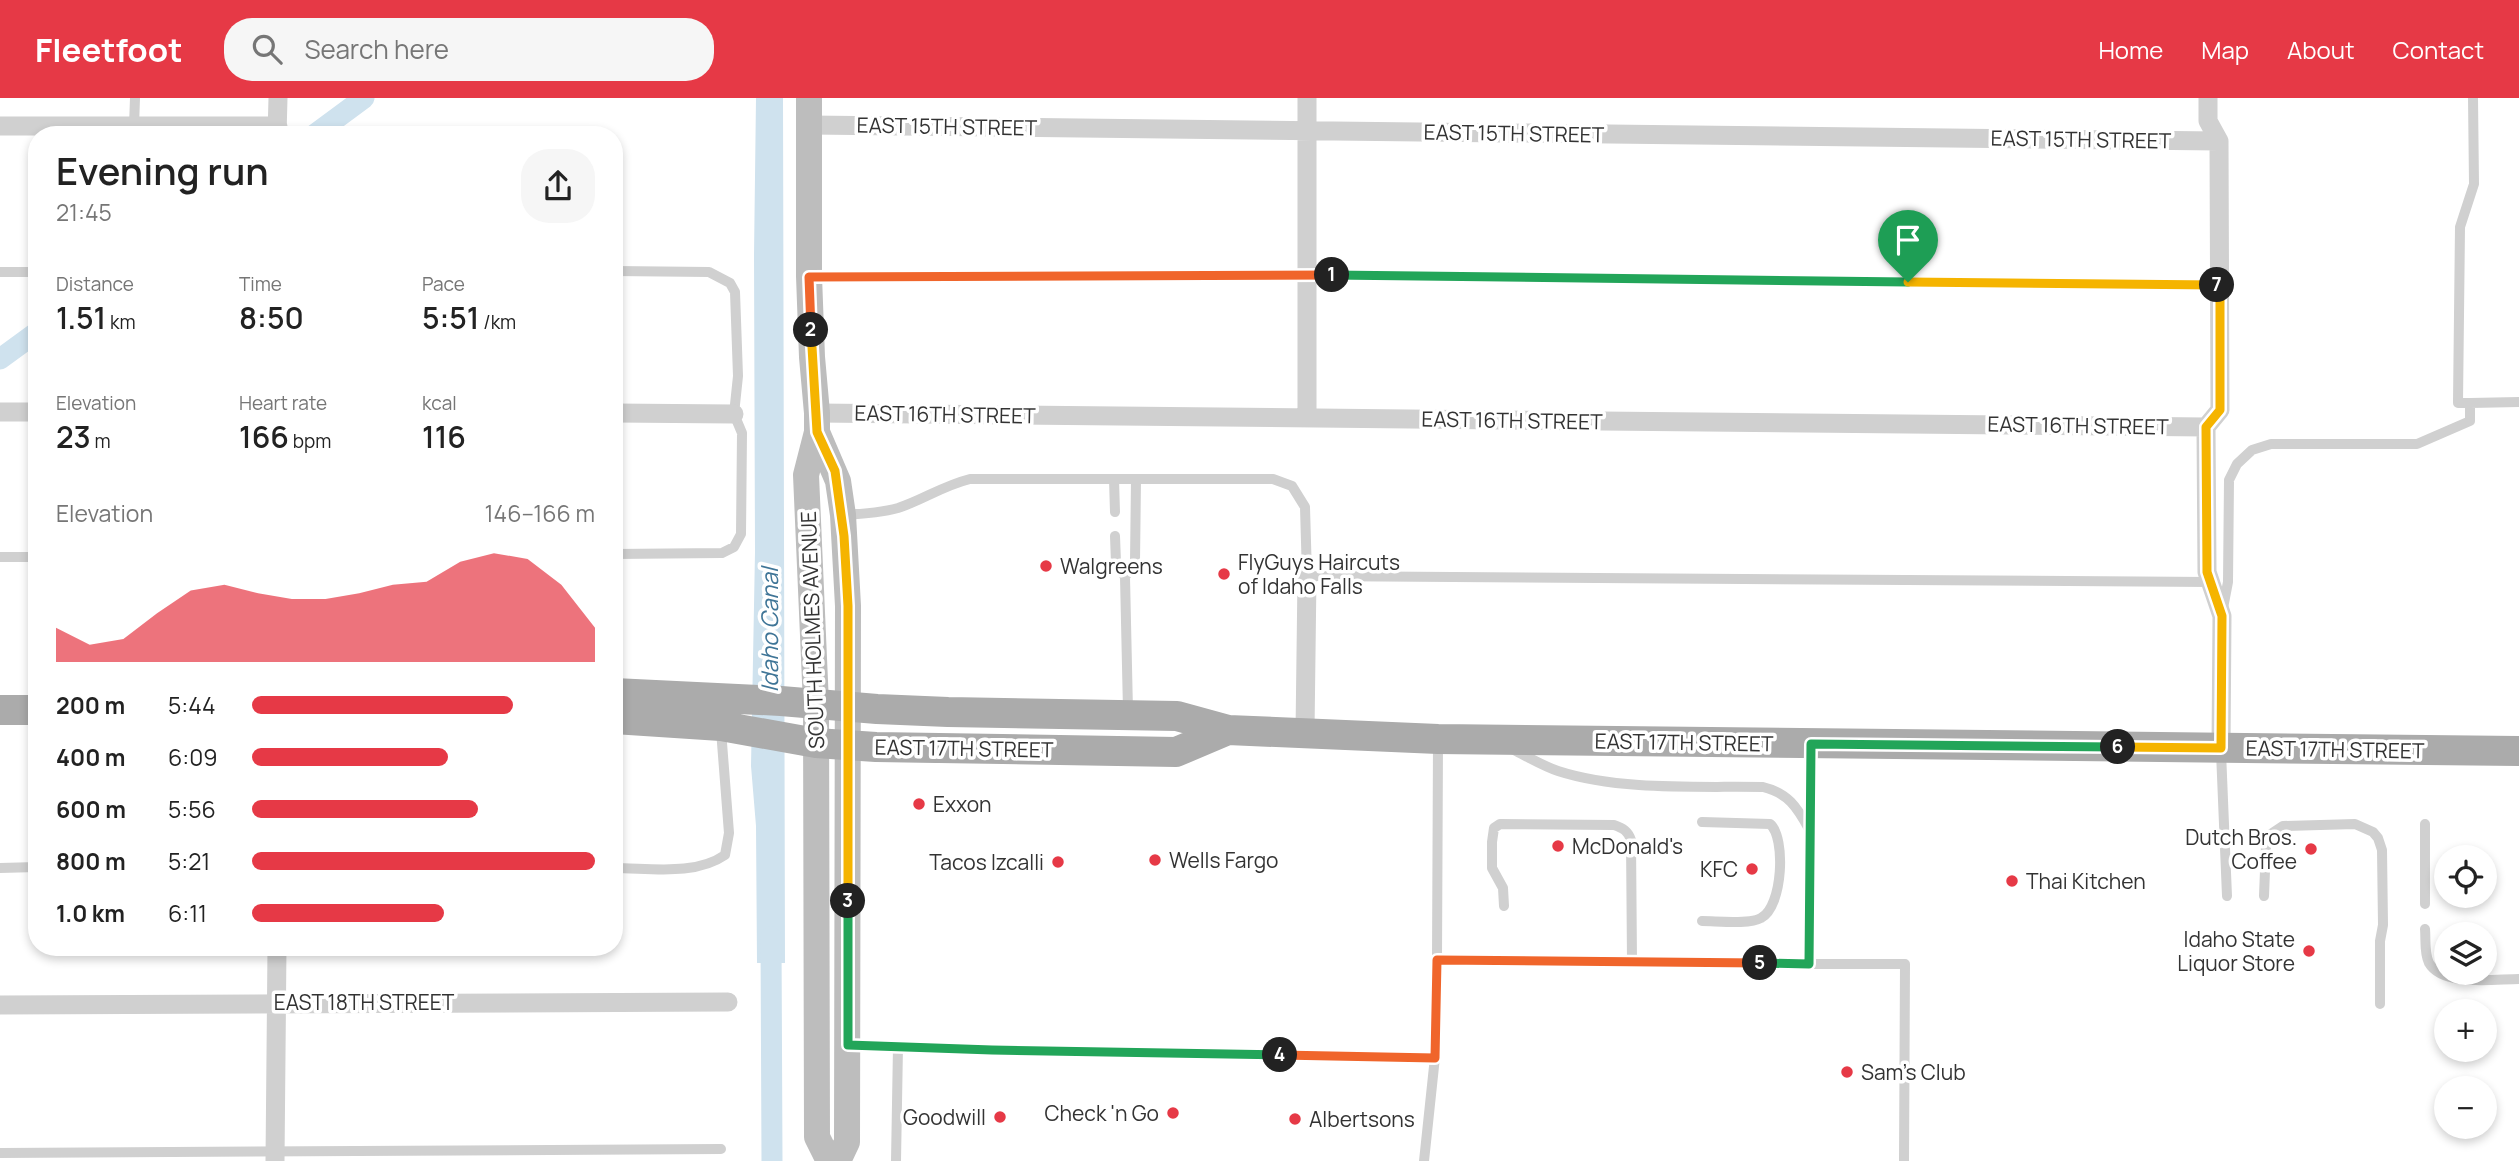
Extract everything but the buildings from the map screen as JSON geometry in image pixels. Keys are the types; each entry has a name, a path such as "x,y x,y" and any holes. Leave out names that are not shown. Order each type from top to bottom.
{"main road":[{"name":"SOUTH HOLMES AVENUE","path":"809,98 809,277 817,423 835,471 843,515 848,606 847,1142 838,1161"},
{"name":"SOUTH HOLMES AVENUE","path":"817,423 806,475 816,704 803,741 817,1137 829,1161"},
{"name":"EAST 17TH STREET","path":"623,693 948,712 1177,716 1227,730 1438,739 2519,751"},
{"path":"0,710 28,710"},
{"name":"EAST 17TH STREET","path":"623,720 731,727 803,741 849,746 1176,752 1227,730"}],"street":[{"path":"277,126 278,98"},
{"path":"1307,98 1307,418"},
{"path":"2208,98 2208,121 2219,141 2220,410 2206,427 2207,572 2222,616 2221,748"},
{"name":"EAST 15TH STREET","path":"809,125 2219,141"},
{"path":"0,126 134,126"},
{"path":"0,412 28,412"},
{"path":"623,413 734,414"},
{"name":"EAST 16TH STREET","path":"817,423 1307,418 2206,427"},
{"path":"1305,732 1307,576"},
{"path":"275,1156 277,956"},
{"name":"EAST 18TH STREET","path":"0,1005 728,1002"}],"lane":[{"path":"134,126 135,98"},
{"path":"2473,98 2474,184 2460,227 2458,403 2519,402"},
{"path":"623,271 709,272 730,283 735,292 738,376 734,414 742,433 741,534 734,547 722,553 623,555"},
{"path":"0,272 28,272"},
{"path":"809,277 1306,274 2220,285"},
{"path":"2222,616 2228,583 2228,480 2237,464 2252,450 2272,444 2417,444 2470,421 2470,403"},
{"path":"1114,479 1115,512"},
{"path":"1125,577 1135,562 1136,479"},
{"path":"843,515 901,507 949,485 970,480 1273,479 1292,485 1305,507 1307,576 2210,583"},
{"path":"1115,536 1116,563 1125,577 1128,715"},
{"path":"0,557 28,557"},
{"path":"623,868 692,868 714,862 726,855 729,833 731,727"},
{"path":"1424,1161 1435,1058 1438,739"},
{"path":"1495,740 1558,771 1608,781 1647,786 1763,787 1778,791 1792,801 1810,831"},
{"path":"1809,964 1811,744"},
{"path":"2221,748 2227,895"},
{"path":"1702,822 1763,822 1776,828 1779,835 1779,888 1777,900 1768,914 1755,921 1702,921"},
{"path":"1504,906 1503,888 1492,868 1494,828 1500,824 1614,825 1622,828 1628,832 1631,839 1632,962"},
{"path":"2264,896 2266,845 2271,834 2283,826 2355,824 2373,832 2382,850 2381,1004"},
{"path":"2425,824 2426,904"},
{"path":"0,868 28,867"},
{"path":"2426,929 2426,956 2430,965 2448,978 2519,979"},
{"path":"1437,960 1905,964 1904,1161"},
{"path":"848,1045 1435,1058"},
{"path":"897,1161 898,1046"},
{"path":"0,1153 275,1156 721,1149"}],"water":[{"name":"Idaho Canal","path":"756,98 783,98 785,963 757,963 756,826 751,766 755,552"}],"waterway":[{"path":"326,126 364,98"},
{"path":"0,359 28,339"},
{"name":"Idaho Canal","path":"771,937 772,1161"}],"place":[{"name":"Walgreens","path":"1046,566"},
{"name":"FlyGuys Haircuts of Idaho Falls","path":"1224,574"},
{"name":"Exxon","path":"919,804"},
{"name":"McDonald's","path":"1558,846"},
{"name":"Dutch Bros. Coffee","path":"2311,849"},
{"name":"Wells Fargo","path":"1155,860"},
{"name":"Tacos Izcalli","path":"1058,862"},
{"name":"KFC","path":"1752,869"},
{"name":"Thai Kitchen","path":"2012,881"},
{"name":"Idaho State Liquor Store","path":"2309,951"},
{"name":"Sam's Club","path":"1847,1072"},
{"name":"Check 'n Go","path":"1173,1113"},
{"name":"Goodwill","path":"1000,1117"},
{"name":"Albertsons","path":"1295,1119"}],"route":[{"path":"1306,274 1908,282 2220,285 2220,410 2206,427 2207,572 2222,616 2221,748 1811,744 1809,964 1437,960 1435,1058 848,1045 848,606 843,515 838,481 817,432 809,277 1306,274"}]}
